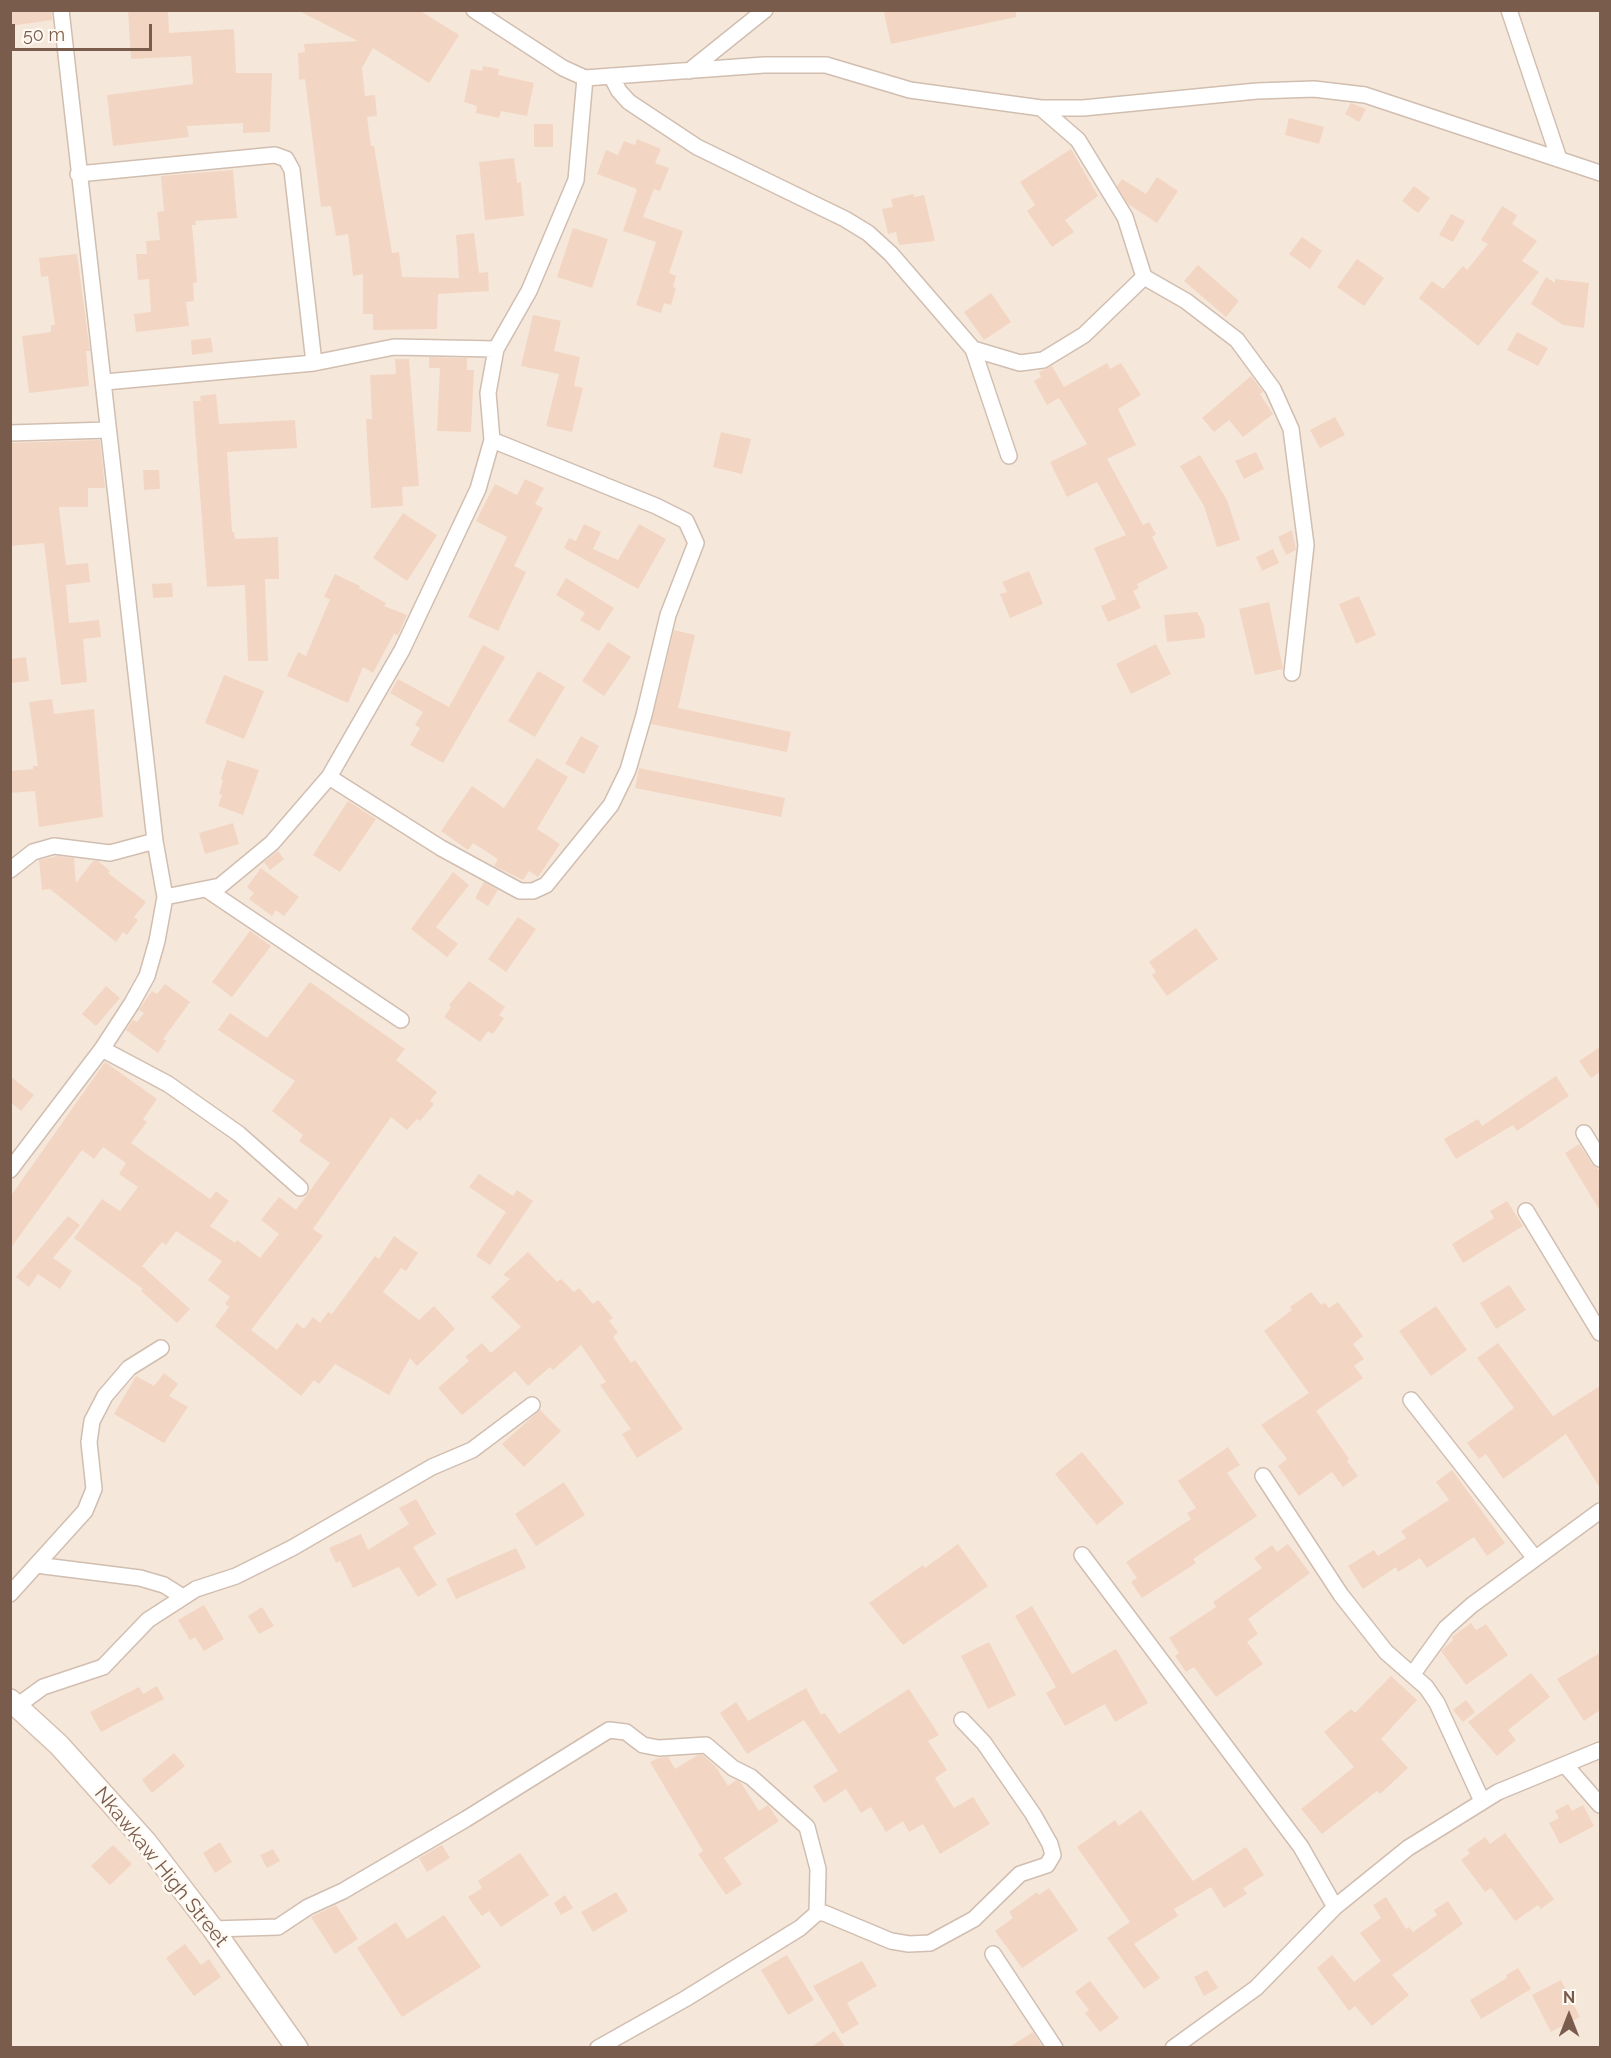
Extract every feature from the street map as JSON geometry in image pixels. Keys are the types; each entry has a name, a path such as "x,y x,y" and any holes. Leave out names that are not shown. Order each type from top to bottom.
{"main road":[{"name":"Nkawkaw High Street","path":"14,1703 110,1799 213,1929 297,2048"}],"street":[{"path":"10,1170 102,1049 147,976 158,941 165,897 155,841 108,430 105,382 78,174 61,10"},
{"path":"474,10 563,68 585,78 775,65 826,65 910,90 1041,108 1083,108 1257,91 1314,89 1365,94 1600,173"},
{"path":"689,71 765,10"},
{"path":"1509,10 1559,159"},
{"path":"611,76 619,91 629,102 697,147 844,219 868,233 891,254 973,349 1009,456"},
{"path":"165,897 220,886 272,843 329,777 402,650 478,489 492,440 488,393 496,349 529,291 576,180 585,78"},
{"path":"1041,108 1078,140 1125,217 1144,277 1186,301 1237,340 1273,389 1291,429 1306,545 1293,673"},
{"path":"78,174 275,155 286,159 292,170 314,363"},
{"path":"973,349 1020,363 1043,360 1084,335 1144,277"},
{"path":"105,382 314,363 394,347 496,349"},
{"path":"10,433 108,430"},
{"path":"329,777 441,848 520,891 533,891 546,885 611,806 627,770 644,715 668,615 696,543 686,521 656,506 492,440"},
{"path":"10,870 33,852 54,846 110,853 155,841"},
{"path":"206,889 401,1020"},
{"path":"102,1049 186,1096 239,1134 300,1188"},
{"path":"1584,1133 1600,1159"},
{"path":"1526,1211 1600,1333"},
{"path":"10,1594 85,1511 94,1489 89,1442 92,1421 105,1396 129,1368 161,1348"},
{"path":"1411,1400 1534,1557"},
{"path":"14,1703 43,1688 103,1667 148,1620 196,1589 236,1576 432,1467 472,1449 532,1405"},
{"path":"1263,1476 1341,1595 1386,1652 1437,1703 1482,1801"},
{"path":"1412,1676 1446,1628 1534,1557 1600,1511"},
{"path":"1083,1556 1301,1847 1335,1907"},
{"path":"36,1565 140,1578 164,1585 183,1597"},
{"path":"597,2048 685,1999 800,1928 817,1913 824,1913 891,1941 909,1944 930,1942 974,1919 1020,1874 1047,1865 1053,1855 1050,1844 1033,1814 984,1743 962,1720"},
{"path":"213,1929 278,1927 308,1907 343,1891 456,1825 609,1730 626,1732 643,1745 659,1748 706,1744 733,1768 751,1777 807,1827 818,1869 817,1913"},
{"path":"1173,2048 1256,1988 1335,1907 1408,1848 1482,1801 1600,1750"},
{"path":"1566,1766 1600,1805"},
{"path":"993,1954 1055,2048"}],"shaded area":[{"path":"11,11 1600,11 1600,2047 11,2047"}],"building":[{"path":"10,10 51,10 52,20 10,26"},
{"path":"128,10 168,10 169,33 234,29 236,73 272,73 270,132 243,133 243,123 187,126 189,137 113,146 107,95 193,84 191,56 131,59"},
{"path":"297,10 419,10 459,35 429,83 373,48 362,68 365,96 375,95 377,116 367,117 371,146 374,146 392,253 399,252 402,277 459,278 456,235 474,233 479,273 488,272 489,291 438,294 437,329 373,330 373,314 363,314 363,274 353,276 348,234 336,236 331,206 321,207 305,79 299,80 298,53 305,52 304,44 358,41"},
{"path":"894,10 1016,10 1016,17 891,44 884,13"},
{"path":"483,66 499,69 498,75 534,83 527,116 501,111 499,118 476,113 477,106 464,102 471,69 482,71"},
{"path":"1351,103 1366,109 1359,122 1345,114"},
{"path":"1289,118 1324,127 1319,144 1285,135"},
{"path":"534,124 553,124 553,147 534,147"},
{"path":"637,139 661,149 655,163 669,168 660,191 654,189 643,217 683,231 669,273 676,276 673,287 676,288 671,305 664,303 661,313 636,305 656,242 623,231 637,189 597,174 606,150 618,155 624,141 635,145"},
{"path":"1071,149 1098,196 1065,220 1074,232 1052,247 1027,211 1035,205 1020,182"},
{"path":"514,158 517,183 521,182 524,216 485,220 479,162"},
{"path":"233,170 237,218 195,221 196,225 192,225 197,282 193,283 194,301 186,302 189,326 136,332 134,314 151,312 149,279 138,280 136,254 147,254 146,241 160,240 157,212 164,211 161,176"},
{"path":"1157,177 1178,191 1157,223 1128,204 1117,186 1122,179 1146,194"},
{"path":"1414,186 1430,198 1418,213 1402,201"},
{"path":"914,194 914,197 924,195 935,241 899,245 896,232 888,234 882,209 893,207 891,199"},
{"path":"1502,206 1517,215 1512,224 1537,241 1522,261 1539,272 1478,346 1419,298 1432,281 1443,289 1463,266 1467,270 1488,244 1481,240"},
{"path":"1451,214 1465,221 1453,242 1439,235"},
{"path":"573,228 608,239 592,288 557,277"},
{"path":"1302,237 1322,251 1310,269 1289,254"},
{"path":"77,254 90,351 86,351 89,386 29,393 22,336 51,332 51,325 55,325 48,276 41,277 39,258"},
{"path":"1357,259 1384,278 1364,306 1337,287"},
{"path":"1198,265 1239,301 1226,317 1184,281"},
{"path":"1546,277 1555,283 1555,279 1589,283 1584,328 1563,325 1531,304"},
{"path":"991,293 1011,322 984,340 964,312"},
{"path":"533,315 561,321 554,351 580,357 574,386 583,388 572,432 546,426 559,374 521,366"},
{"path":"1517,332 1548,348 1538,366 1507,350"},
{"path":"211,338 213,352 192,355 191,340"},
{"path":"429,357 467,358 467,370 474,370 471,432 437,431 440,368 429,368"},
{"path":"395,359 409,359 419,486 402,487 403,506 371,508 366,419 372,419 370,375 396,374"},
{"path":"1107,363 1110,369 1121,363 1141,395 1118,409 1136,445 1107,459 1143,525 1149,522 1156,534 1152,537 1168,568 1137,584 1139,588 1133,591 1141,608 1108,622 1101,606 1116,599 1094,548 1126,535 1097,482 1067,497 1050,462 1087,444 1059,398 1047,405 1034,381 1041,377 1039,372 1052,366 1064,387"},
{"path":"1251,376 1263,392 1260,394 1273,414 1243,437 1229,420 1214,432 1202,418"},
{"path":"216,394 219,424 295,420 297,448 227,452 232,532 234,532 235,539 278,537 279,579 265,579 268,661 248,661 245,585 207,587 193,401 201,401 200,396"},
{"path":"1335,417 1345,435 1320,448 1310,430"},
{"path":"721,432 751,439 742,474 713,467"},
{"path":"100,440 105,488 88,488 88,507 59,507 66,565 88,563 90,582 66,585 69,623 99,620 101,637 83,639 87,682 61,685 44,543 10,546 10,443"},
{"path":"1256,452 1264,469 1244,479 1235,461"},
{"path":"1200,455 1227,500 1240,540 1217,547 1204,506 1180,466"},
{"path":"143,470 159,470 160,489 144,490"},
{"path":"525,479 544,488 535,504 543,508 514,566 526,572 498,631 468,617 507,537 476,521 495,484 517,495"},
{"path":"403,513 437,535 407,581 373,558"},
{"path":"584,524 601,532 593,549 618,560 639,524 666,539 638,589 564,548 569,538 576,541"},
{"path":"1292,530 1296,550 1286,555 1278,537"},
{"path":"1273,549 1279,563 1262,571 1256,557"},
{"path":"1029,571 1043,604 1010,618 1000,594 1007,592 1002,582"},
{"path":"335,574 360,586 359,588 386,603 384,606 407,615 398,635 394,634 373,673 363,667 348,703 287,676 298,652 306,656 330,599 324,597"},
{"path":"566,578 614,608 599,631 580,620 585,613 556,595"},
{"path":"172,583 173,597 153,598 152,584"},
{"path":"1359,596 1376,635 1356,644 1339,604"},
{"path":"1269,602 1283,669 1255,675 1239,609"},
{"path":"1197,612 1204,625 1205,638 1167,642 1164,615"},
{"path":"674,630 695,635 678,708 791,732 787,752 651,724"},
{"path":"608,642 631,657 604,696 582,681"},
{"path":"1156,644 1171,674 1131,694 1116,664"},
{"path":"483,645 505,657 443,763 410,745 420,728 415,725 423,712 390,693 398,679 449,707"},
{"path":"26,657 29,681 10,683 10,659"},
{"path":"538,671 565,687 535,737 508,721"},
{"path":"224,675 264,691 244,739 205,723"},
{"path":"52,699 54,714 94,709 103,817 39,827 35,791 10,793 10,771 33,769 33,766 38,766 29,702"},
{"path":"581,736 599,746 584,774 565,764"},
{"path":"537,758 568,777 537,829 560,844 538,877 529,871 523,880 494,866 498,859 473,843 468,850 441,831 472,786 504,808"},
{"path":"227,760 259,770 243,815 218,806 222,795 219,794 223,780 221,779"},
{"path":"639,768 785,798 781,817 635,788"},
{"path":"348,801 376,819 340,872 313,855"},
{"path":"233,823 239,844 205,854 199,833"},
{"path":"278,851 284,859 270,870 264,862"},
{"path":"58,856 74,858 76,883 93,861 98,861 110,871 108,873 146,902 134,917 138,920 127,935 123,932 116,942 50,889 42,890 39,860"},
{"path":"261,868 299,897 284,916 276,910 272,916 249,899 254,893 247,887"},
{"path":"453,872 469,885 436,927 458,944 447,957 411,929"},
{"path":"484,882 498,890 488,906 475,898"},
{"path":"518,917 536,929 506,972 488,959"},
{"path":"1196,928 1218,959 1167,996 1152,975 1156,972 1149,962"},
{"path":"250,931 271,946 232,997 212,982"},
{"path":"469,981 505,1007 499,1015 504,1018 493,1034 488,1031 480,1042 444,1017 451,1007 449,1005"},
{"path":"310,982 405,1049 396,1060 437,1092 430,1101 434,1104 420,1121 417,1119 407,1130 391,1117 313,1229 323,1236 251,1330 277,1350 297,1323 304,1329 313,1317 320,1323 328,1312 332,1314 375,1256 379,1259 394,1236 418,1253 406,1271 401,1268 383,1292 419,1320 434,1306 455,1329 417,1366 410,1358 389,1395 335,1364 319,1384 314,1380 301,1396 215,1326 229,1307 225,1304 230,1297 208,1280 222,1261 176,1231 166,1245 162,1242 142,1266 190,1309 177,1323 141,1291 143,1289 74,1238 102,1199 120,1211 138,1187 119,1174 126,1163 103,1147 94,1159 82,1150 10,1249 10,1197 105,1062 157,1099 143,1119 147,1122 131,1143 210,1199 216,1191 229,1201 210,1226 235,1243 237,1240 260,1258 279,1234 261,1220 279,1197 296,1210 330,1163 299,1141 303,1135 272,1111 295,1081 218,1030 230,1013 267,1038"},
{"path":"165,984 190,1002 163,1039 166,1041 158,1053 126,1030 133,1020 137,1022 144,1013 139,1010 152,991 157,994"},
{"path":"106,986 120,998 96,1026 82,1014"},
{"path":"1600,1047 1600,1072 1591,1078 1579,1061"},
{"path":"10,1076 34,1095 21,1111 10,1102"},
{"path":"1556,1076 1569,1096 1517,1131 1513,1125 1456,1159 1444,1139 1478,1119 1482,1126"},
{"path":"1579,1144 1592,1164 1600,1171 1600,1211 1565,1153"},
{"path":"479,1174 513,1196 517,1190 533,1201 490,1265 476,1256 506,1212 469,1187"},
{"path":"1507,1201 1523,1226 1463,1263 1452,1244 1494,1218 1490,1211"},
{"path":"68,1216 80,1225 53,1258 72,1271 60,1289 38,1274 29,1287 16,1277"},
{"path":"528,1252 557,1282 561,1279 574,1292 579,1288 593,1304 598,1300 613,1318 609,1321 618,1332 613,1337 631,1363 635,1360 683,1429 637,1458 622,1434 631,1429 600,1385 606,1382 581,1345 553,1370 550,1367 528,1386 515,1371 462,1415 438,1388 469,1361 465,1357 482,1343 491,1353 521,1327 491,1297 510,1279 503,1275"},
{"path":"1509,1285 1526,1310 1496,1329 1480,1303"},
{"path":"1311,1292 1321,1305 1325,1303 1329,1308 1338,1302 1363,1336 1353,1344 1364,1359 1354,1366 1363,1378 1316,1411 1358,1476 1343,1487 1332,1472 1299,1496 1278,1466 1287,1459 1261,1425 1309,1393 1264,1331 1292,1310 1290,1307"},
{"path":"1436,1306 1467,1350 1431,1376 1399,1331"},
{"path":"1498,1343 1553,1416 1600,1386 1600,1488 1566,1434 1503,1479 1486,1454 1479,1459 1467,1443 1514,1408 1477,1358"},
{"path":"164,1373 178,1384 169,1396 188,1407 164,1443 114,1414 136,1376 154,1386"},
{"path":"540,1410 561,1431 524,1467 502,1444"},
{"path":"1228,1447 1240,1465 1227,1473 1257,1516 1193,1559 1196,1563 1142,1598 1131,1582 1137,1578 1126,1562 1191,1519 1187,1513 1196,1508 1178,1481"},
{"path":"1082,1452 1124,1503 1097,1525 1055,1474"},
{"path":"1452,1470 1505,1543 1487,1556 1474,1537 1427,1568 1420,1558 1398,1572 1396,1567 1363,1589 1348,1566 1374,1550 1378,1556 1406,1538 1401,1531 1449,1500 1436,1482"},
{"path":"564,1482 585,1515 536,1546 515,1514"},
{"path":"416,1499 436,1534 413,1547 437,1585 418,1597 399,1567 353,1588 340,1561 336,1563 329,1548 361,1534 368,1550 409,1524 399,1508"},
{"path":"958,1544 988,1586 903,1645 869,1603 923,1565 925,1568"},
{"path":"1288,1544 1310,1573 1248,1619 1258,1634 1247,1642 1263,1664 1216,1697 1194,1667 1186,1672 1175,1656 1179,1653 1169,1638 1216,1607 1213,1602 1262,1568 1254,1558 1272,1545 1277,1552"},
{"path":"516,1548 526,1568 456,1599 446,1579"},
{"path":"204,1605 224,1639 204,1651 195,1637 190,1640 178,1620"},
{"path":"1032,1606 1072,1674 1116,1649 1148,1703 1115,1722 1105,1704 1065,1726 1046,1693 1056,1687 1015,1616"},
{"path":"262,1607 274,1626 259,1634 248,1616"},
{"path":"1471,1623 1476,1630 1486,1624 1508,1655 1466,1685 1441,1651 1453,1640 1452,1637"},
{"path":"989,1642 1016,1695 988,1709 961,1656"},
{"path":"1600,1653 1600,1710 1584,1721 1557,1679"},
{"path":"1531,1673 1550,1697 1508,1730 1516,1740 1497,1756 1468,1722"},
{"path":"1391,1676 1417,1700 1381,1739 1408,1768 1380,1794 1377,1791 1322,1834 1301,1809 1354,1767 1324,1732 1351,1709 1355,1713"},
{"path":"157,1686 164,1699 101,1732 90,1712 139,1687 143,1694"},
{"path":"806,1688 821,1715 825,1713 839,1734 909,1689 939,1735 928,1741 947,1770 935,1778 954,1808 973,1797 990,1824 940,1854 923,1824 909,1832 903,1821 886,1832 871,1807 861,1813 846,1789 824,1803 813,1786 838,1771 804,1720 747,1754 720,1713 736,1702 748,1721"},
{"path":"1466,1700 1475,1712 1463,1722 1453,1710"},
{"path":"174,1753 185,1766 152,1793 142,1780"},
{"path":"698,1755 703,1755 716,1767 728,1786 736,1780 741,1783 759,1811 768,1805 779,1821 724,1858 742,1884 726,1895 698,1854 703,1851 650,1762 668,1757 675,1769"},
{"path":"1568,1804 1572,1811 1583,1805 1594,1826 1560,1844 1549,1823 1559,1818 1555,1811"},
{"path":"1141,1810 1193,1881 1246,1847 1264,1875 1243,1888 1247,1894 1224,1908 1211,1887 1174,1909 1178,1916 1134,1944 1160,1978 1144,1989 1107,1938 1130,1922 1077,1847 1115,1820 1119,1826"},
{"path":"1505,1833 1554,1899 1541,1909 1538,1905 1515,1921 1491,1888 1485,1892 1461,1860 1470,1853 1467,1850 1485,1837 1490,1844"},
{"path":"220,1842 232,1862 215,1873 203,1853"},
{"path":"113,1845 132,1864 110,1885 91,1866"},
{"path":"442,1845 450,1858 427,1872 419,1858"},
{"path":"273,1849 280,1861 267,1868 260,1855"},
{"path":"520,1853 549,1895 501,1927 489,1911 482,1916 468,1897 482,1888 478,1881"},
{"path":"1049,1888 1078,1930 1022,1968 995,1931 1013,1918 1009,1912 1037,1892 1039,1895"},
{"path":"616,1892 628,1911 593,1932 581,1912"},
{"path":"565,1895 573,1908 561,1915 554,1903"},
{"path":"1386,1897 1406,1929 1409,1927 1413,1932 1437,1915 1434,1910 1448,1901 1463,1924 1392,1975 1409,1995 1372,2026 1355,2006 1349,2011 1317,1968 1332,1955 1354,1982 1381,1961 1360,1933 1381,1918 1373,1905"},
{"path":"336,1905 358,1939 335,1954 311,1917"},
{"path":"444,1915 481,1967 402,2017 357,1948 396,1922 407,1939"},
{"path":"185,1944 201,1965 209,1959 221,1977 194,1996 166,1958"},
{"path":"787,1955 814,2000 788,2015 761,1970"},
{"path":"862,1961 877,1986 847,2003 859,2024 842,2034 813,1986"},
{"path":"1518,1968 1531,1989 1481,2019 1470,2000 1507,1978 1506,1975"},
{"path":"1207,1970 1218,1988 1204,1996 1194,1977"},
{"path":"1561,1980 1580,2017 1551,2032 1532,1995"},
{"path":"1090,1981 1119,2018 1100,2032 1085,2013 1089,2010 1075,1992"},
{"path":"834,2031 846,2048 810,2048"},
{"path":"1033,2032 1043,2048 1008,2048"}]}
